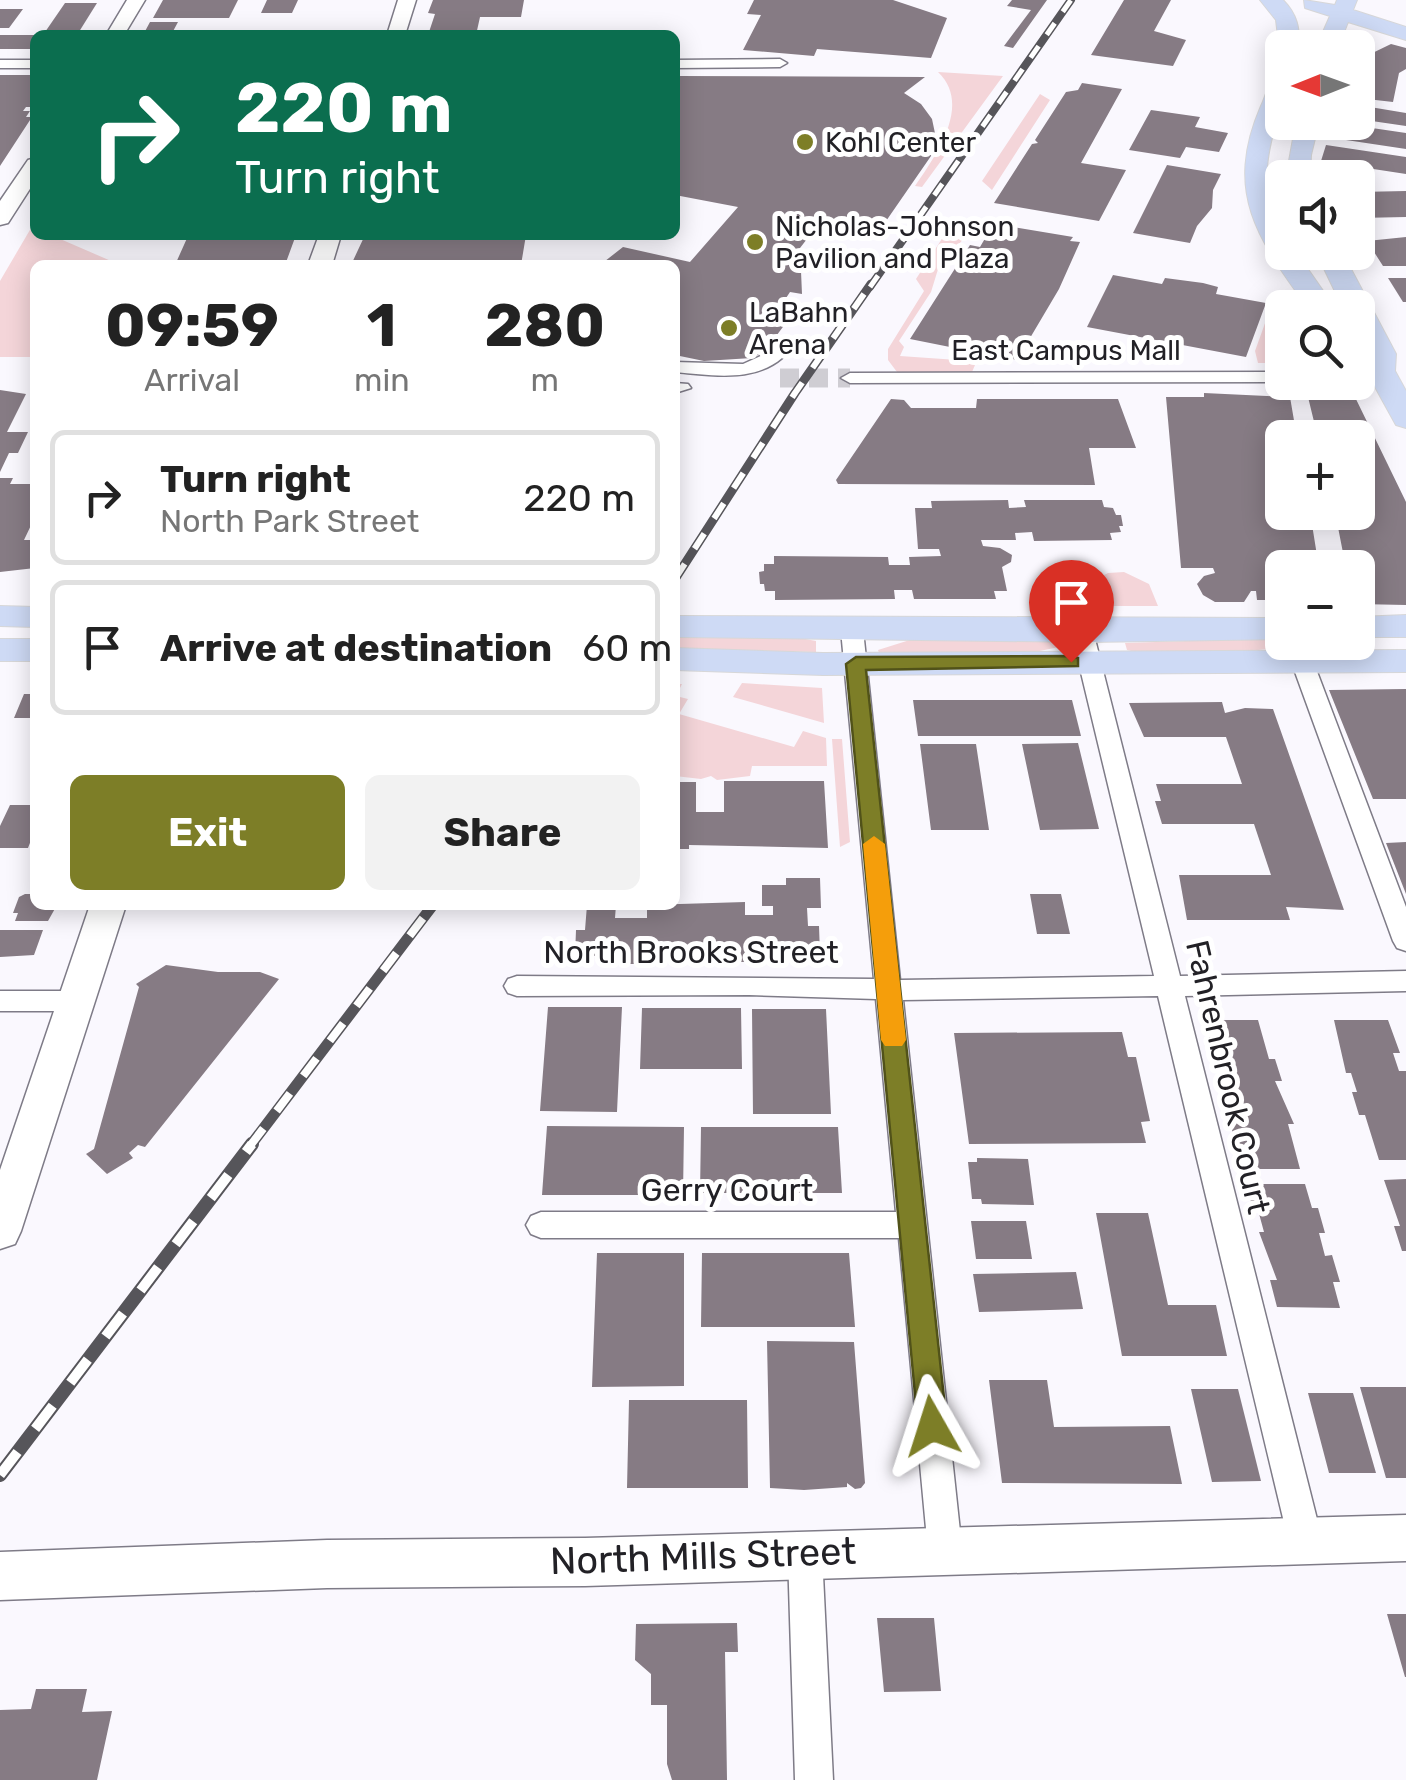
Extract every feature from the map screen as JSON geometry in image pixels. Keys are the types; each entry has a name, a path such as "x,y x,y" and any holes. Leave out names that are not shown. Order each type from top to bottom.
{"main road":[{"path":"1270,0 1281,7 1290,30"},
{"path":"1301,30 1308,2 1344,4 1404,28"},
{"path":"1335,30 1344,4"},
{"path":"1375,31 1404,28"},
{"path":"1265,127 1258,145 1254,189 1281,250 1309,290"},
{"path":"1375,341 1382,354 1375,363"},
{"path":"1375,377 1406,419"},
{"path":"0,616 30,617"},
{"path":"1375,627 1406,626"},
{"path":"1086,646 1265,630"},
{"path":"680,643 1086,646 1302,661 1406,661"},
{"path":"0,650 30,650"}],"street":[{"path":"118,30 136,0"},
{"path":"398,30 408,0"},
{"path":"680,64 780,62"},
{"path":"0,64 30,64"},
{"path":"0,218 30,173"},
{"path":"680,367 754,366 776,354"},
{"name":"East Campus Mall","path":"850,378 1265,377"},
{"path":"680,385 780,378"},
{"name":"Fahrenbrook Court","path":"1086,646 1305,1540"},
{"path":"854,647 945,1550"},
{"path":"1302,661 1406,941"},
{"path":"0,1232 106,910"},
{"name":"North Brooks Street","path":"516,986 937,990 1406,981"},
{"path":"0,1001 77,1001"},
{"name":"Gerry Court","path":"541,1225 912,1225"},
{"name":"North Mills Street","path":"0,1576 327,1564 586,1562 1406,1538"},
{"path":"805,1554 814,1780"}],"shaded area":[{"path":"938,72 1003,76 922,187 915,186 948,129 952,99"},
{"path":"1040,94 1050,100 992,190 982,181"},
{"path":"954,220 977,224 939,266 931,292 899,341 904,347 900,356 986,362 975,365 972,372 897,372 888,360 888,349 924,291 916,279"},
{"path":"30,230 30,240 63,240 109,260 30,260 30,357 0,357 0,281"},
{"path":"1265,323 1265,363 1258,363 1255,351"},
{"path":"1124,572 1149,584 1158,606 1097,606 1093,591 1096,579"},
{"path":"680,635 800,638 816,641 816,652 680,649"},
{"path":"913,639 1057,640 1059,647 1030,653 879,653 878,650"},
{"path":"1265,639 1265,649 1136,652 1127,650 1125,643"},
{"path":"742,683 822,688 824,723 733,697"},
{"path":"680,714 794,747 803,731 826,738 827,766 752,766 750,776 680,777"},
{"path":"832,739 842,739 850,842 840,847"}],"building":[{"path":"163,0 238,0 229,18 153,18"},
{"path":"267,0 298,0 292,13 261,13"},
{"path":"433,0 524,0 521,17 480,17 477,30 430,30 435,14 428,13"},
{"path":"754,0 893,0 947,18 931,58 817,49 814,56 743,50 761,15 747,14"},
{"path":"1012,0 1047,0 1013,48 1004,46 1031,10 1007,6"},
{"path":"1124,0 1171,0 1154,31 1186,40 1173,66 1091,55"},
{"path":"65,3 97,3 80,30 46,30"},
{"path":"0,9 23,9 9,28 0,28"},
{"path":"150,22 178,22 174,30 146,30"},
{"path":"0,35 30,35 30,49 0,49"},
{"path":"1391,44 1406,48 1406,69 1399,73 1393,102 1375,100 1375,52"},
{"path":"0,75 30,75 30,107 23,111 30,111 26,117 30,120 0,166"},
{"path":"680,76 925,77 904,93 921,104 932,119 936,138 931,156 875,237 817,226 800,248 802,294 790,292 784,301 800,304 765,351 752,358 704,361 680,356 680,260 606,260 623,247 690,262 738,207 680,196"},
{"path":"1082,83 1122,89 1081,163 1126,170 1099,221 994,203 1032,144 1038,143 1035,140 1066,92 1078,90"},
{"path":"1375,108 1406,113 1406,126 1375,121"},
{"path":"1151,110 1200,117 1195,127 1228,133 1219,152 1186,147 1180,158 1129,150"},
{"path":"1375,128 1406,133 1406,149 1346,140 1375,140"},
{"path":"1326,145 1406,157 1406,174 1375,169 1375,160 1321,160"},
{"path":"1167,165 1221,174 1213,190 1212,208 1197,226 1190,243 1133,233"},
{"path":"1406,191 1406,217 1375,218 1375,192"},
{"path":"1007,226 1073,237 1070,241 1080,242 1059,289 1017,360 998,356 996,361 967,355 970,351 910,339 970,245 980,247 987,235 999,237"},
{"path":"1406,237 1406,266 1383,266 1375,254 1375,240"},
{"path":"186,240 294,240 287,260 177,260"},
{"path":"363,240 525,240 522,260 353,260"},
{"path":"1113,275 1162,284 1165,278 1203,283 1218,287 1216,294 1265,303 1246,357 1087,327"},
{"path":"1388,278 1406,278 1406,302 1403,302"},
{"path":"0,390 26,394 7,432 28,432 18,453 9,453 0,472"},
{"path":"1204,393 1291,400 1294,420 1265,420 1265,530 1313,530 1316,550 1265,550 1265,600 1257,600 1256,591 1251,591 1244,602 1215,602 1203,595 1197,584 1204,576 1215,573 1213,568 1181,568 1166,397 1204,397"},
{"path":"891,399 904,400 911,408 976,408 977,399 1118,399 1136,448 1089,448 1095,485 838,484 836,480"},
{"path":"1309,400 1356,400 1366,420 1314,420"},
{"path":"1375,438 1406,502 1406,605 1375,604 1375,550 1342,550 1339,530 1375,530"},
{"path":"0,478 13,478 10,484 30,484 30,527 24,540 30,540 30,569 0,572"},
{"path":"1008,500 1009,508 1026,507 1024,500 1102,500 1104,507 1121,515 1123,526 1119,526 1121,532 1110,533 1112,540 1034,541 1032,532 1015,533 1016,540 981,540 983,546 1000,548 1012,555 1011,562 1002,567 1007,591 994,591 996,599 914,599 912,590 894,590 895,599 775,600 775,591 765,591 764,584 760,584 759,572 764,571 764,564 774,564 774,556 888,557 889,565 910,565 909,557 941,556 939,549 918,549 915,508 932,508 931,501"},
{"path":"1406,689 1406,799 1373,799 1329,690"},
{"path":"24,694 30,694 30,718 14,718"},
{"path":"913,700 1072,700 1081,736 918,736"},
{"path":"1222,702 1225,713 1245,708 1273,709 1344,910 1286,907 1290,920 1187,920 1179,875 1271,875 1254,824 1162,824 1155,801 1161,801 1156,784 1242,784 1226,737 1144,737 1129,703"},
{"path":"1078,743 1099,829 1040,830 1022,744"},
{"path":"920,744 976,744 989,830 931,830"},
{"path":"724,781 824,781 828,848 689,845 689,849 680,849 680,782 696,782 696,812 724,812"},
{"path":"10,805 30,805 28,848 0,848 0,826"},
{"path":"1406,842 1406,894 1386,843"},
{"path":"786,878 820,878 821,908 807,908 808,926 819,926 820,954 783,953 783,962 741,962 740,947 651,946 650,964 610,964 610,956 575,956 576,930 585,930 587,910 616,910 615,918 647,918 647,910 680,910 680,904 745,902 745,915 773,915 773,906 762,906 762,885 786,885"},
{"path":"30,894 30,910 54,910 48,921 15,921 18,913 13,913 19,897"},
{"path":"1030,894 1061,894 1070,934 1037,934"},
{"path":"0,930 43,930 34,955 0,957"},
{"path":"166,965 218,972 260,972 279,979 145,1147 138,1145 129,1153 133,1158 107,1174 86,1154 94,1149 139,987 136,984"},
{"path":"548,1007 622,1007 617,1112 540,1111"},
{"path":"642,1008 741,1008 742,1069 640,1069"},
{"path":"752,1009 826,1009 831,1114 753,1114"},
{"path":"1204,1020 1258,1020 1269,1059 1275,1059 1282,1081 1275,1081 1294,1124 1288,1124 1300,1169 1242,1169 1230,1122 1236,1122 1231,1102 1225,1102 1219,1080 1225,1080 1220,1061 1214,1061"},
{"path":"1334,1020 1388,1020 1400,1053 1393,1053 1399,1071 1406,1071 1406,1160 1379,1160 1365,1115 1359,1115 1352,1092 1357,1092 1351,1073 1346,1073"},
{"path":"1122,1032 1128,1057 1136,1057 1150,1121 1141,1122 1146,1143 969,1144 954,1033"},
{"path":"547,1126 684,1127 683,1195 542,1195"},
{"path":"701,1127 838,1127 842,1193 700,1193"},
{"path":"977,1158 1028,1159 1034,1205 982,1204 981,1199 972,1199 968,1162 977,1162"},
{"path":"1406,1179 1406,1251 1402,1251 1394,1226 1400,1226 1384,1180"},
{"path":"1246,1184 1305,1184 1325,1233 1319,1233 1325,1256 1332,1255 1340,1282 1333,1282 1340,1308 1277,1307 1270,1280 1277,1280 1259,1232 1264,1232 1258,1210 1253,1210"},
{"path":"1096,1213 1148,1213 1168,1305 1216,1305 1227,1356 1122,1356"},
{"path":"971,1221 1026,1221 1032,1259 976,1259"},
{"path":"597,1253 684,1253 684,1386 592,1387"},
{"path":"702,1253 849,1253 855,1327 701,1327"},
{"path":"1076,1272 1083,1309 979,1312 973,1274"},
{"path":"767,1341 854,1342 865,1483 861,1488 847,1483 847,1487 804,1490 770,1488"},
{"path":"989,1380 1047,1380 1054,1427 1170,1426 1182,1484 1002,1483"},
{"path":"1360,1387 1406,1387 1406,1478 1386,1478"},
{"path":"1191,1389 1238,1389 1261,1481 1212,1482"},
{"path":"1308,1393 1353,1393 1376,1473 1329,1473"},
{"path":"629,1400 747,1400 748,1488 627,1488"},
{"path":"1387,1614 1406,1614 1406,1677 1405,1677"},
{"path":"877,1618 934,1618 941,1691 884,1692"},
{"path":"737,1623 738,1652 725,1652 727,1780 672,1780 667,1764 667,1705 651,1705 651,1674 635,1660 636,1624"},
{"path":"36,1689 87,1689 82,1712 112,1711 97,1780 0,1780 0,1710 31,1709"}],"tunnel":[{"path":"780,378 850,378"}],"railway":[{"path":"870,287 1071,0"},
{"path":"680,571 871,284"},
{"path":"250,1146 429,910"},
{"path":"0,1475 252,1144"}],"slow traffic":[{"path":"874,844 893,1040"}],"place":[{"name":"Kohl Center","path":"805,142"},
{"name":"Nicholas-Johnson Pavilion and Plaza","path":"755,242"},
{"name":"LaBahn Arena","path":"729,328"}],"route":[{"path":"932,1426 856,664 1071,662"}]}
